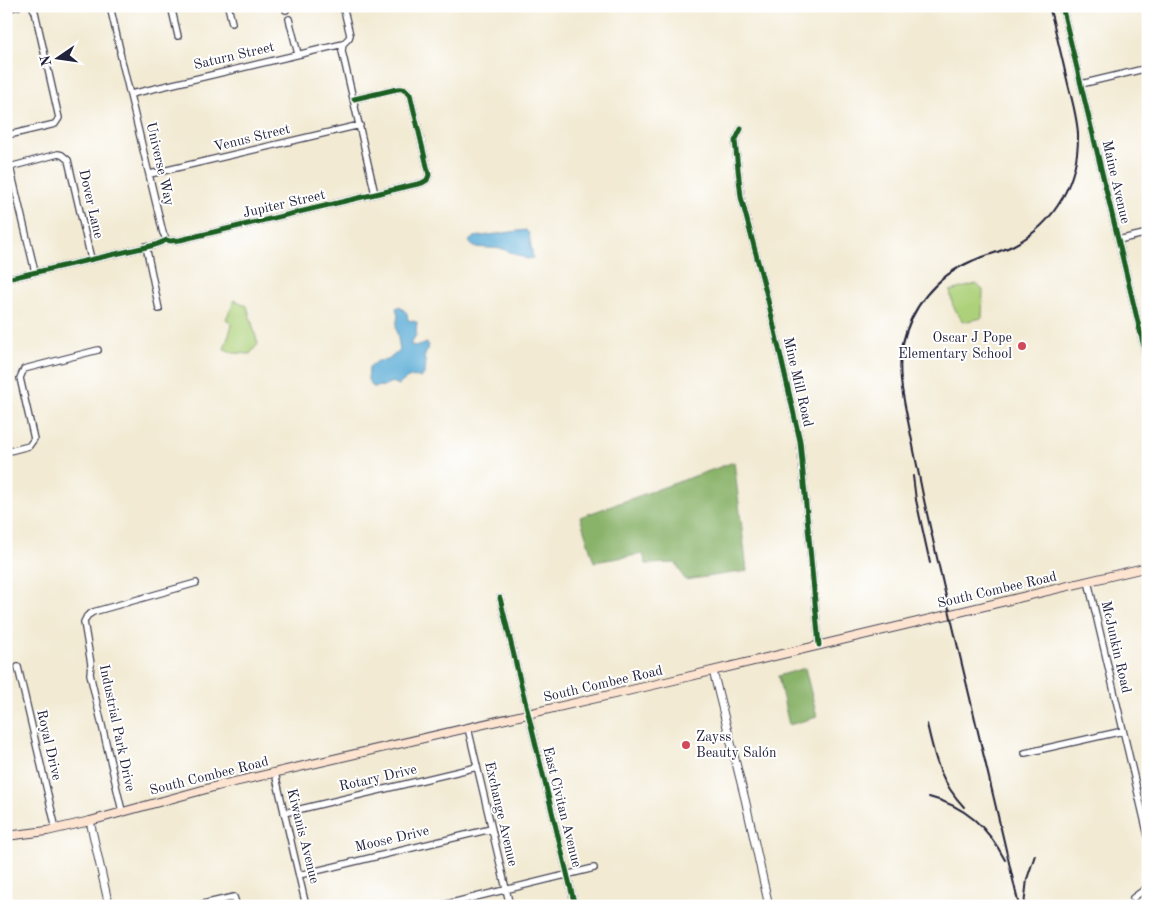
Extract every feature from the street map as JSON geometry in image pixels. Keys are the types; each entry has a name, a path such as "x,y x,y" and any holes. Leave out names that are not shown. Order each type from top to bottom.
{"main road":[{"name":"South Combee Road","path":"6,836 56,829 90,821 212,787 713,671 1148,567"}],"street":[{"path":"6,9 18,6"},
{"path":"8,130 13,134 55,124 59,118 35,12 32,6"},
{"name":"Universe Way","path":"110,6 163,233 167,240"},
{"path":"171,6 178,36"},
{"path":"228,6 232,23"},
{"path":"343,6 350,35 343,44 342,51 375,194"},
{"name":"Maine Avenue","path":"1062,6 1148,364"},
{"path":"1145,6 1148,16"},
{"path":"288,19 298,54"},
{"name":"Saturn Street","path":"131,94 343,44"},
{"path":"1081,84 1148,68"},
{"name":"Jupiter Street","path":"6,279 167,240 189,238 422,183 427,180 429,174 410,94 407,90 402,88 354,99"},
{"name":"Venus Street","path":"150,174 360,125"},
{"name":"Mine Mill Road","path":"741,129 735,140 741,197 767,296 800,441 819,645"},
{"name":"Dover Lane","path":"8,167 58,154 68,160 91,259"},
{"path":"8,167 35,272"},
{"path":"1118,240 1148,233"},
{"path":"146,246 159,309"},
{"path":"6,452 29,446 34,438 20,378 24,369 98,350"},
{"name":"McJunkin Road","path":"1088,581 1148,836"},
{"name":"Industrial Park Drive","path":"122,811 90,674 91,664 84,622 87,616 93,612 196,582"},
{"name":"East Civitan Avenue","path":"500,598 575,906"},
{"name":"Royal Drive","path":"18,667 56,829"},
{"path":"713,671 747,806 768,905"},
{"name":"Exchange Avenue","path":"468,728 510,906"},
{"path":"1025,753 1123,731"},
{"name":"Rotary Drive","path":"284,813 477,767"},
{"name":"Kiwanis Avenue","path":"274,773 306,906"},
{"path":"90,821 109,906"},
{"name":"Moose Drive","path":"299,875 491,828"},
{"path":"439,906 506,888 594,868"},
{"path":"1133,898 1148,887"},
{"path":"194,906 234,897 237,906"}],"green space":[{"path":"976,284 983,290 982,318 963,322 953,306 950,291"},
{"path":"235,300 247,306 258,344 250,354 235,353 224,349 232,325 226,319"},
{"path":"734,462 747,571 685,580 676,563 646,564 643,554 594,562 580,517"},
{"path":"805,668 817,717 789,725 778,676"}],"water":[{"path":"526,230 529,234 533,258 527,259 503,249 473,247 469,241 474,237"},
{"path":"400,306 407,313 408,320 417,322 416,335 410,345 419,346 427,343 429,345 424,358 426,363 425,371 421,378 409,378 399,385 392,382 384,386 373,387 368,380 369,367 377,361 388,360 400,350 396,327 398,315 396,308"}],"railway":[{"path":"1019,906 924,500 903,397 900,367 902,347 911,319 926,295 947,275 959,267 1014,245 1029,236 1053,212 1069,184 1074,168 1078,134 1074,109 1049,6"},
{"path":"913,476 916,500 930,563"},
{"path":"927,724 943,778 964,807"},
{"path":"929,797 954,806 974,820 991,838 1005,860"},
{"path":"1024,906 1027,879 1035,855"}],"cycle path":[{"path":"1062,6 1148,364"},
{"path":"6,279 155,245 167,240 180,240 422,183 427,180 429,175 409,92 399,89 354,99"},
{"path":"741,129 735,141 741,197 767,296 800,441 819,645"},
{"path":"500,598 575,906"}],"place":[{"name":"Oscar J Pope Elementary School","path":"1022,346"},
{"name":"Zayss Beauty Salón","path":"686,745"}]}
